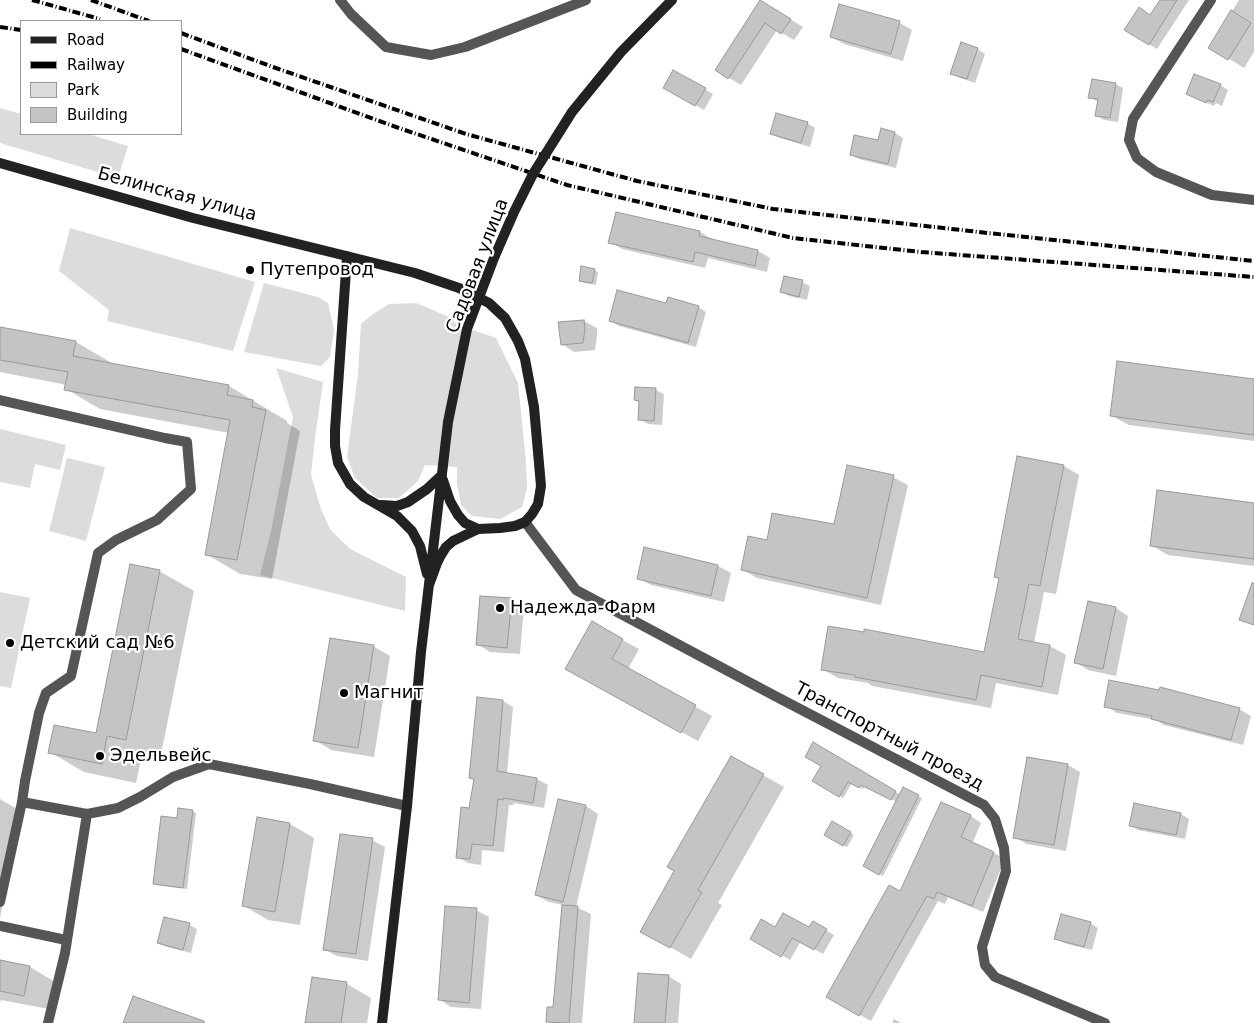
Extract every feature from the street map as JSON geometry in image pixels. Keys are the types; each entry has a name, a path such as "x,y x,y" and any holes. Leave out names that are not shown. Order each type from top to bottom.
{"main road":[{"name":"Садовая улица","path":"382,1023 442,470 448,422 467,329 514,212 534,174 572,112 621,52 672,0"},
{"name":"Белинская улица","path":"0,164 193,218 415,273 459,288 489,303 505,318 518,341 525,359 534,407 541,486 538,504 525,522"},
{"path":"347,256 335,430 338,463 350,484 364,497 397,516 412,531 420,546 429,585"},
{"path":"375,503 397,506 408,502 427,489 442,470"},
{"path":"442,470 450,501 458,515 465,523 478,529"},
{"path":"429,585 437,563 446,547 453,541 478,529 515,526 525,522"}],"street":[{"path":"340,0 351,14 386,47 431,55 465,47 586,0"},
{"path":"1211,0 1133,119 1129,140 1137,158 1156,172 1212,195 1254,200"},
{"path":"0,400 187,442 191,489 157,520 116,540 98,553 70,676 46,694 39,713 0,902"},
{"name":"Транспортный проезд","path":"525,522 576,590 984,805 995,819 1004,848 1006,871 982,947 985,965 995,977 1105,1023"},
{"path":"22,802 87,814 118,808 174,777 209,764 302,782 407,806"},
{"path":"48,1023 65,953 87,814"},
{"path":"0,926 66,940"}],"green space":[{"path":"0,108 20,114 20,135 91,135 128,146 118,178 0,143"},
{"path":"70,228 255,282 233,351 107,321 109,310 59,271"},
{"path":"264,283 318,297 328,303 334,330 330,357 321,366 244,352"},
{"path":"416,303 449,317 458,325 496,338 518,383 527,488 522,507 500,519 472,516 461,505 457,484 457,467 425,465 418,481 399,498 377,498 355,478 347,457 358,374 361,324 389,304"},
{"path":"276,368 323,382 311,475 321,509 330,529 350,549 406,577 405,611 260,575 271,531 293,417"},
{"path":"0,429 66,445 60,470 35,464 30,488 0,482"},
{"path":"67,458 105,467 86,541 49,531"},
{"path":"0,592 30,598 11,688 0,686"}],"building":[{"path":"760,0 791,19 781,34 765,23 728,79 715,70"},
{"path":"1160,0 1177,0 1149,45 1124,30 1139,7 1150,15"},
{"path":"839,4 900,21 891,54 830,37"},
{"path":"1231,10 1251,23 1228,60 1208,48"},
{"path":"961,42 978,48 967,79 950,74"},
{"path":"673,70 706,88 695,106 663,88"},
{"path":"1194,74 1221,84 1213,102 1207,100 1206,103 1186,94"},
{"path":"1092,79 1116,83 1110,118 1095,116 1098,99 1088,98"},
{"path":"776,113 808,122 801,143 770,134"},
{"path":"881,128 895,132 888,164 850,155 854,135 878,140"},
{"path":"616,212 700,231 699,236 758,250 755,266 695,252 693,262 608,243"},
{"path":"581,266 595,269 592,283 579,281"},
{"path":"784,276 803,280 799,297 780,292"},
{"path":"617,290 666,303 668,297 699,306 688,343 609,321"},
{"path":"584,320 583,343 561,345 558,322"},
{"path":"0,327 76,341 73,356 229,385 227,395 253,400 252,407 266,410 237,560 205,555 230,420 64,390 68,372 0,360"},
{"path":"1117,361 1254,379 1254,435 1110,416"},
{"path":"635,387 656,388 654,421 638,420 639,401 634,400"},
{"path":"1017,456 1064,465 1040,586 1029,584 1018,639 1050,645 1042,687 981,675 976,700 855,677 855,675 821,670 828,626 864,632 864,629 984,652 999,578 994,577"},
{"path":"847,465 894,475 867,598 741,570 748,536 767,540 772,513 834,524"},
{"path":"1157,490 1254,503 1254,559 1150,546"},
{"path":"644,547 718,565 711,596 637,579"},
{"path":"130,564 160,570 126,740 107,736 102,764 48,753 54,725 96,733"},
{"path":"1252,583 1254,583 1254,625 1239,620"},
{"path":"480,596 512,598 507,648 476,645"},
{"path":"1088,601 1116,607 1103,669 1074,663"},
{"path":"592,621 623,639 612,659 696,705 681,733 565,669"},
{"name":"Магнит","path":"330,638 374,645 358,748 313,741"},
{"path":"1109,680 1159,690 1160,687 1240,708 1231,740 1151,719 1152,716 1104,707"},
{"path":"477,697 503,700 497,771 537,778 533,803 503,798 503,800 498,799 493,846 472,844 470,859 456,858 461,807 469,808 474,779 469,778"},
{"path":"813,742 896,791 891,800 861,785 859,788 848,782 839,797 812,781 821,766 805,757"},
{"path":"731,756 764,774 698,890 702,892 670,948 640,932 674,871 667,867"},
{"path":"1027,757 1068,764 1054,845 1013,838"},
{"path":"903,787 919,795 879,875 863,866"},
{"path":"558,799 586,805 563,902 535,895"},
{"path":"941,802 971,815 961,837 994,852 972,906 937,892 934,899 927,896 859,1016 826,997 889,885 900,891"},
{"path":"1134,803 1181,813 1176,835 1129,826"},
{"path":"178,808 193,810 183,888 153,884 161,816 177,818"},
{"path":"257,817 290,823 275,912 242,906"},
{"path":"832,821 851,832 843,846 824,835"},
{"path":"340,834 373,838 356,954 323,950"},
{"path":"562,905 578,906 569,1023 546,1022 547,1007 553,1007"},
{"path":"445,906 477,908 469,1003 438,1000"},
{"path":"783,913 809,927 813,921 827,929 814,950 792,938 781,957 750,939 761,919 775,927"},
{"path":"1061,914 1091,922 1084,947 1054,939"},
{"path":"164,917 190,923 183,950 157,943"},
{"path":"0,960 30,966 24,996 0,991"},
{"path":"638,973 669,975 665,1023 634,1023"},
{"path":"312,977 347,982 341,1023 305,1023"},
{"path":"133,996 204,1021 204,1023 123,1023"}],"railway":[{"path":"32,0 100,19"},
{"path":"91,0 146,20"},
{"path":"0,27 20,30"},
{"path":"182,33 466,134 637,181 773,209 1254,261"},
{"path":"182,49 396,127 567,185 793,238 921,252 1254,277"}],"place":[{"name":"Путепровод","path":"250,270"},
{"name":"Надежда-Фарм","path":"500,608"},
{"name":"Детский сад №6","path":"10,643"},
{"name":"Магнит","path":"344,693"},
{"name":"Эдельвейс","path":"100,756"}]}
